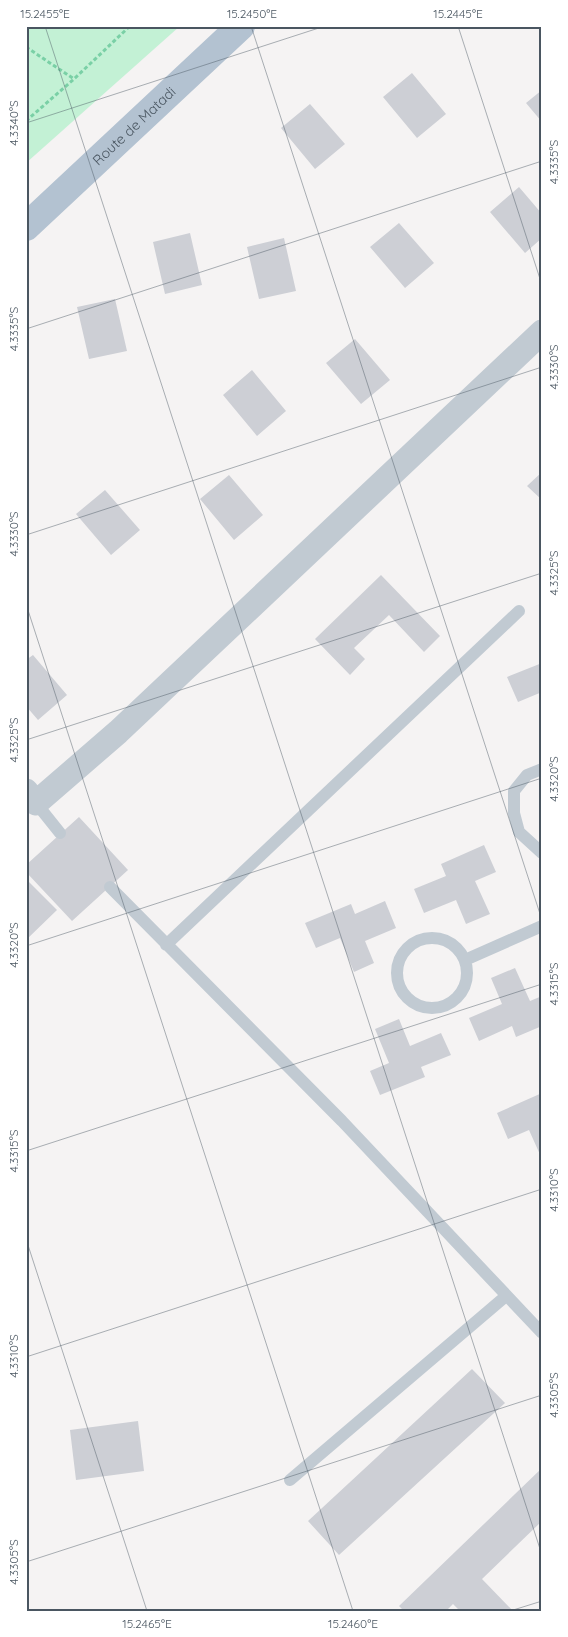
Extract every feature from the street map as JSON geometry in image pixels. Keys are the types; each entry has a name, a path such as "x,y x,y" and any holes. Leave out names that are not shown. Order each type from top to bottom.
{"main road":[{"name":"Route de Matadi","path":"26,227 241,26"}],"street":[{"path":"31,797 118,732 542,332"}],"lane":[{"path":"166,945 519,611"},
{"path":"542,769 527,775 514,792 514,813 519,832 542,853"},
{"path":"31,797 60,834"},
{"path":"110,887 342,1121 542,1333"},
{"path":"465,960 542,926"},
{"path":"429,938 451,943 460,950 465,960 468,971 466,982 461,993 454,1001 448,1004 432,1008 420,1005 410,1000 402,990 398,980 398,968 401,957 408,947 418,941 429,938"},
{"path":"290,1480 506,1296"}],"path":[{"path":"26,121 130,26"},
{"path":"26,47 74,79"}],"green space":[{"path":"26,26 180,26 26,163"}],"building":[{"path":"412,73 446,114 417,138 383,97"},
{"path":"542,90 542,122 526,103"},
{"path":"310,104 345,144 315,169 281,128"},
{"path":"519,187 542,214 542,238 525,253 490,212"},
{"path":"399,223 434,263 405,288 370,247"},
{"path":"190,233 202,285 165,294 153,242"},
{"path":"284,238 296,291 259,299 247,247"},
{"path":"115,299 127,351 89,359 77,307"},
{"path":"355,339 390,380 361,404 326,363"},
{"path":"252,370 286,411 257,436 223,395"},
{"path":"542,472 542,500 527,486"},
{"path":"229,475 263,515 234,540 200,499"},
{"path":"105,490 140,530 111,555 76,514"},
{"path":"381,575 440,636 424,652 389,615 354,648 365,659 350,675 315,639"},
{"path":"33,655 67,695 38,720 26,706 26,660"},
{"path":"542,663 542,692 518,702 507,677"},
{"path":"79,817 128,870 72,921 26,872 26,865"},
{"path":"484,845 496,872 475,881 490,914 466,924 456,900 424,913 414,889 446,876 441,864"},
{"path":"29,882 57,910 26,940 26,885"},
{"path":"385,901 396,928 365,941 374,963 354,972 340,938 316,948 305,923 351,904 355,914"},
{"path":"515,968 530,1001 542,996 542,1026 516,1037 512,1026 479,1041 469,1018 502,1004 491,978"},
{"path":"399,1019 410,1046 441,1033 451,1055 421,1067 425,1077 380,1095 370,1071 389,1063 375,1029"},
{"path":"542,1093 542,1159 529,1130 508,1139 497,1113"},
{"path":"472,1369 505,1403 339,1555 308,1521"},
{"path":"138,1421 144,1471 76,1480 70,1430"},
{"path":"542,1468 542,1521 482,1579 513,1611 460,1611 453,1604 446,1611 404,1611 399,1606"}]}
